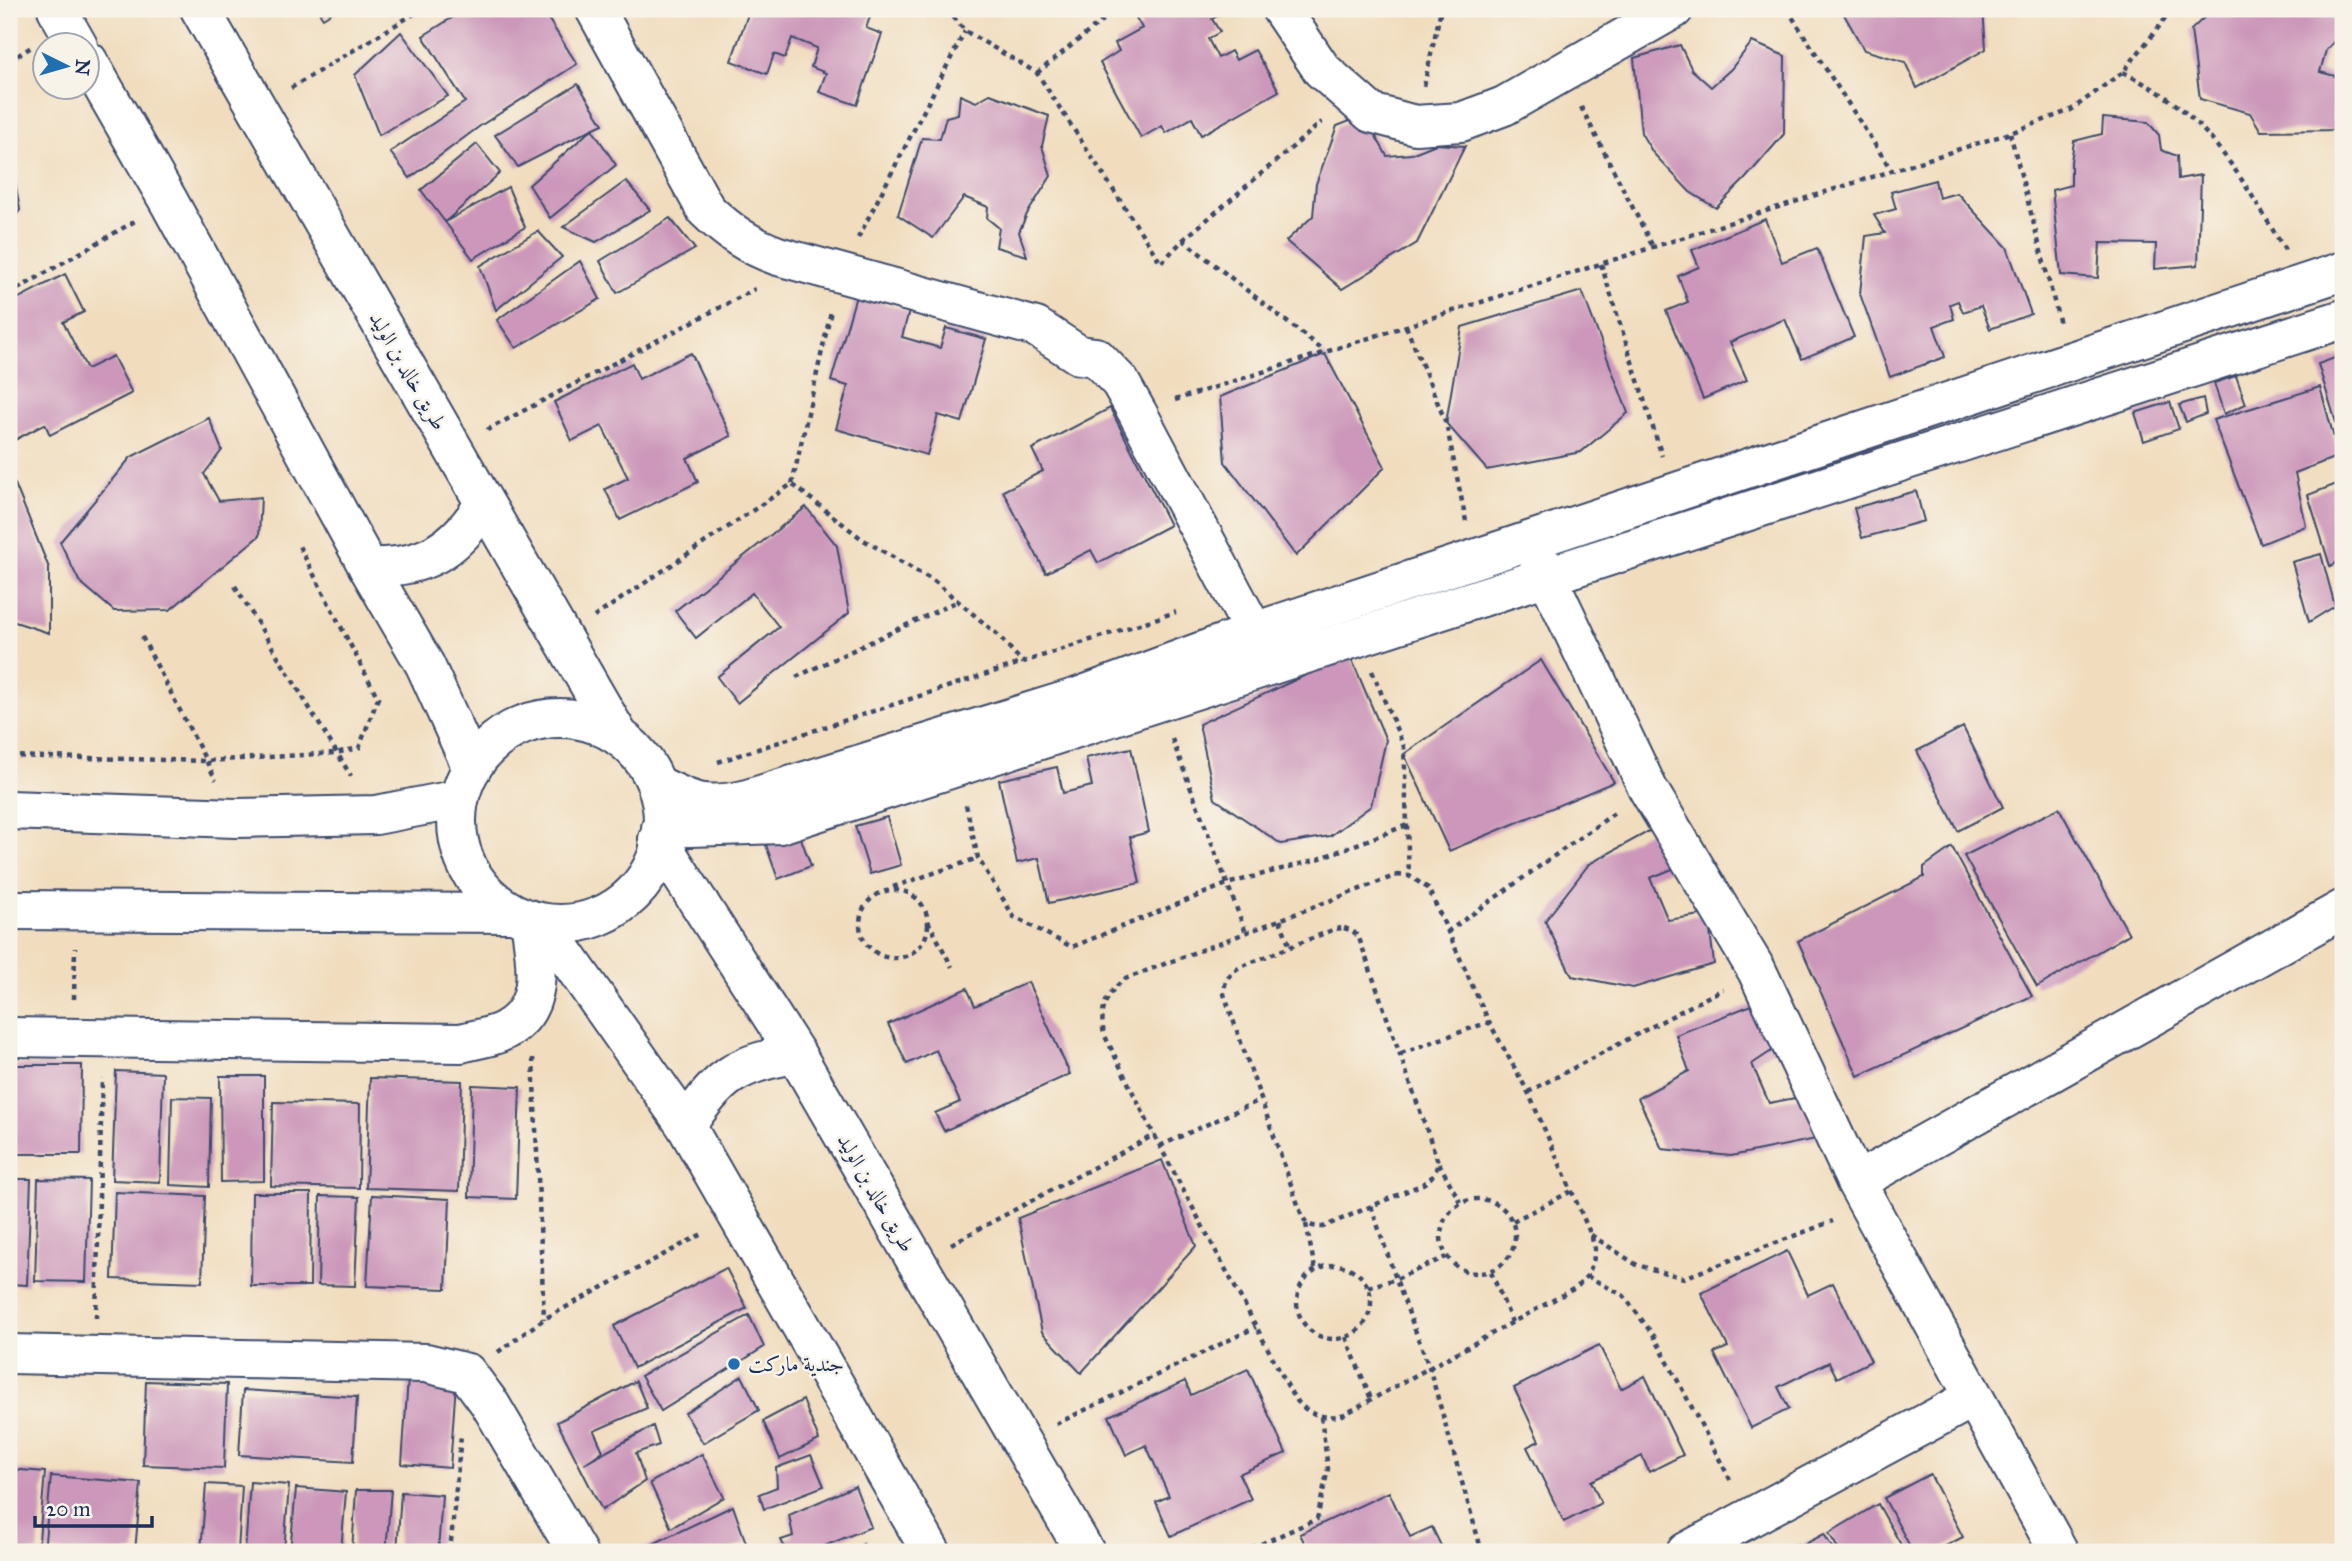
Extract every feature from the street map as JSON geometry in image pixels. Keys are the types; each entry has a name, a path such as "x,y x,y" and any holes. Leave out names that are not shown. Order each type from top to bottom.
{"street":[{"path":"57,9 70,32"},
{"name":"طريق خالد بن الوليد","path":"200,9 617,733"},
{"path":"595,9 706,210 727,230 751,246 803,263 1035,327 1079,355 1096,357 1120,382 1254,632"},
{"path":"1280,9 1322,70 1371,113 1415,125 1461,122 1504,106 1674,9"},
{"path":"102,85 425,665 465,783"},
{"path":"659,786 696,803 721,804 744,800 1078,698 1254,632 2343,271"},
{"path":"660,833 780,824 2343,319"},
{"path":"368,567 392,568 415,564 436,554 456,541 484,504"},
{"path":"1530,541 1648,789 1757,971 1863,1194 2059,1552"},
{"path":"9,910 529,919 576,924 607,914 634,895 653,868 664,811 659,786 642,756 617,733 587,720 554,717 521,724 493,742 465,783 457,833 467,864 485,892 529,919 686,1126 931,1552"},
{"path":"9,810 236,818 376,815 465,783"},
{"name":"طريق خالد بن الوليد","path":"660,833 796,1054 1085,1552"},
{"path":"1863,1194 2343,909"},
{"path":"9,1037 461,1043 507,1029 531,1006 536,972 529,919"},
{"path":"686,1126 705,1097 730,1074 762,1059 796,1054"},
{"path":"9,1354 426,1363 467,1373 490,1404 577,1552"},
{"path":"1686,1552 1973,1398"}],"path":[{"path":"258,108 422,9"},
{"path":"947,9 965,31 1037,73 1161,262 1183,240 1352,96"},
{"path":"1037,73 1116,9"},
{"path":"1415,125 1441,9"},
{"path":"1787,9 1892,171"},
{"path":"1137,412 2010,133 2071,110 2123,72 2173,9"},
{"path":"585,607 591,619 792,484 839,274 965,31"},
{"path":"1563,72 1653,247"},
{"path":"2123,72 2169,99 2209,134 2241,178 2305,284"},
{"path":"2010,133 2070,362"},
{"path":"9,294 169,202"},
{"path":"1183,240 1325,352"},
{"path":"452,448 803,263"},
{"path":"1601,264 1674,494"},
{"path":"1405,326 1446,424 1474,559"},
{"path":"488,430 494,442"},
{"path":"792,484 862,539 934,581 998,635 1023,663"},
{"path":"9,756 206,761 335,753 359,748 378,698 299,546"},
{"path":"235,586 335,753 376,815"},
{"path":"796,677 958,601"},
{"path":"712,764 1176,612"},
{"path":"142,637 236,818"},
{"path":"1357,638 1404,747 1409,876"},
{"path":"1158,702 1246,933"},
{"path":"1447,932 1648,789"},
{"path":"964,796 978,859 1014,917 1072,947 1227,884 1318,859 1407,825"},
{"path":"880,892 902,890 912,894 926,910 927,932 915,952 904,957 892,959 871,950 860,930 863,907 880,892 978,859"},
{"path":"1397,875 1409,876 1428,888 1489,1022 1528,1092 1591,1235 1595,1249 1593,1263 1587,1276 1577,1287 1346,1413 1334,1418 1321,1417 1309,1413 1299,1405 1256,1327 1154,1135 1104,1034 1103,1008 1115,986 1125,979 1397,875"},
{"path":"75,912 88,1038 94,1355"},
{"path":"1280,920 1290,947"},
{"path":"928,921 952,967"},
{"path":"1315,1269 1306,1223 1224,995 1224,986 1233,971 1335,929 1353,931 1359,937 1438,1162 1460,1202"},
{"path":"1528,1092 1757,971"},
{"path":"531,1006 544,1319"},
{"path":"1401,1053 1489,1022"},
{"path":"1160,1146 1261,1100"},
{"path":"917,1262 1154,1135"},
{"path":"1306,1223 1323,1227 1431,1179 1438,1162"},
{"path":"1513,1221 1572,1191"},
{"path":"1591,1235 1637,1265 1684,1278 1863,1194"},
{"path":"1472,1198 1485,1198 1496,1203 1506,1210 1513,1221 1514,1245 1502,1266 1490,1272 1466,1271 1455,1265 1446,1256 1441,1245 1444,1220 1450,1210 1460,1202 1472,1198"},
{"path":"1371,1206 1429,1367 1482,1552"},
{"path":"450,1552 467,1373 544,1319 737,1215"},
{"path":"1368,1287 1396,1279 1446,1256"},
{"path":"1339,1264 1352,1268 1368,1287 1370,1311 1357,1332 1346,1337 1322,1338 1311,1332 1297,1312 1299,1288 1305,1277 1326,1265 1339,1264"},
{"path":"1490,1272 1512,1322"},
{"path":"1587,1276 1624,1296 1654,1336 1750,1518"},
{"path":"1021,1441 1256,1327"},
{"path":"1346,1337 1371,1399"},
{"path":"1242,1552 1317,1519 1328,1469 1321,1417"}],"building":[{"path":"317,9 337,9 323,18"},
{"path":"466,9 542,9 577,64 480,126 410,178 390,152 465,102 423,36"},
{"path":"750,9 873,9 866,28 882,34 857,105 819,92 826,73 811,67 817,48 792,38 785,58 774,54 767,74 731,61"},
{"path":"1230,9 1212,19 1220,32 1208,39 1218,58 1231,51 1236,60 1255,50 1279,91 1201,135 1192,118 1166,133 1162,126 1141,138 1100,63 1119,51 1115,43 1142,28 1132,11"},
{"path":"1841,9 1983,9 1986,49 1917,88 1905,62 1864,50"},
{"path":"2213,9 2343,9 2343,32 2326,50 2320,72 2343,78 2343,130 2261,131 2250,113 2200,99 2191,30"},
{"path":"401,32 448,96 379,135 355,75"},
{"path":"1752,42 1785,56 1784,134 1716,208 1690,192 1653,153 1641,133 1634,58 1680,45 1692,70 1711,87 1731,69"},
{"path":"578,84 603,124 518,167 495,135"},
{"path":"990,94 1049,116 1042,146 1051,176 1019,232 1027,256 996,247 999,228 987,218 988,207 964,197 933,238 898,215 922,138 940,139 946,117 958,114 960,95 976,102"},
{"path":"2103,118 2148,122 2159,135 2161,150 2177,156 2178,179 2201,175 2198,265 2155,269 2156,244 2100,243 2098,278 2061,275 2052,190 2071,185 2074,141 2102,134"},
{"path":"1355,119 1370,126 1387,156 1411,154 1436,144 1465,146 1417,243 1342,289 1286,241 1313,216 1316,184 1337,126"},
{"path":"592,129 616,165 550,218 529,185"},
{"path":"477,144 500,173 445,222 421,190"},
{"path":"9,170 13,170 20,210 9,224"},
{"path":"1935,180 1939,198 1957,193 2007,247 2031,314 1990,329 1981,306 1963,312 1958,301 1950,304 1954,319 1934,326 1945,357 1890,377 1860,294 1866,236 1885,233 1874,215 1896,209 1891,192"},
{"path":"626,181 650,210 596,242 563,227"},
{"path":"508,187 525,227 473,259 445,222"},
{"path":"670,218 695,249 617,293 600,261"},
{"path":"1765,219 1782,262 1817,248 1854,337 1802,359 1785,319 1730,342 1747,380 1703,399 1666,311 1688,302 1678,276 1699,267 1692,250"},
{"path":"538,231 562,257 496,310 480,266"},
{"path":"580,261 600,299 516,348 497,320"},
{"path":"65,274 84,312 63,322 87,369 113,356 132,393 50,435 45,424 9,443 9,303"},
{"path":"1582,291 1628,413 1581,452 1487,470 1446,423 1462,327"},
{"path":"856,296 909,311 902,337 940,348 946,328 986,339 962,422 938,415 927,455 836,429 848,386 831,381"},
{"path":"691,353 731,436 687,458 698,482 620,520 605,489 628,478 602,426 572,441 554,402 632,363 639,379"},
{"path":"1325,354 1385,467 1296,556 1225,462 1220,397"},
{"path":"2343,355 2343,430 2339,432 2318,364"},
{"path":"2236,376 2246,404 2224,414 2214,383"},
{"path":"2320,387 2339,456 2295,473 2306,526 2261,544 2213,420"},
{"path":"2203,398 2206,414 2186,422 2179,405"},
{"path":"2170,402 2179,429 2144,441 2135,413"},
{"path":"1110,408 1170,525 1098,563 1091,550 1046,573 1003,491 1043,471 1032,449"},
{"path":"209,418 222,450 204,474 219,501 261,497 259,536 170,610 114,611 79,581 60,542 131,457"},
{"path":"2342,482 2343,560 2330,566 2308,495"},
{"path":"9,483 15,484 49,568 49,633 9,620"},
{"path":"1916,491 1924,521 1862,538 1854,508"},
{"path":"806,507 837,546 849,613 737,703 717,677 779,627 752,593 696,638 675,611"},
{"path":"2321,554 2335,606 2309,622 2292,562"},
{"path":"1350,655 1386,740 1371,806 1330,836 1281,844 1215,799 1199,724"},
{"path":"1541,660 1614,782 1449,851 1404,754"},
{"path":"1963,727 2003,807 1958,831 1917,751"},
{"path":"1131,748 1149,832 1130,837 1140,883 1049,903 1039,858 1017,863 999,780 1057,767 1063,793 1092,786 1086,758"},
{"path":"2059,808 2129,934 2037,987 1964,856"},
{"path":"887,817 901,865 870,874 855,826"},
{"path":"1653,829 1685,864 1650,878 1668,920 1708,914 1714,964 1633,988 1572,976 1545,921 1589,864"},
{"path":"799,833 811,866 778,879 766,845"},
{"path":"1952,847 2032,996 1858,1076 1798,941 1924,877 1924,867"},
{"path":"1028,982 1070,1074 944,1131 935,1113 960,1102 936,1050 907,1064 888,1024 967,988 975,1006"},
{"path":"1754,1004 1782,1044 1752,1064 1769,1103 1806,1096 1816,1139 1731,1156 1662,1149 1638,1098 1689,1071 1676,1035"},
{"path":"9,1065 82,1065 81,1154 9,1154"},
{"path":"116,1071 163,1073 160,1182 112,1180"},
{"path":"220,1076 264,1076 264,1181 221,1182"},
{"path":"370,1078 462,1081 459,1191 366,1188"},
{"path":"472,1085 520,1087 516,1199 469,1197"},
{"path":"172,1097 211,1098 209,1187 170,1185"},
{"path":"273,1102 360,1104 359,1188 271,1186"},
{"path":"1162,1160 1196,1246 1081,1373 1042,1332 1018,1218"},
{"path":"9,1179 31,1179 27,1285 9,1284"},
{"path":"38,1179 89,1180 86,1282 35,1281"},
{"path":"115,1192 205,1196 202,1282 112,1279"},
{"path":"252,1193 311,1193 310,1286 251,1286"},
{"path":"372,1195 450,1199 446,1289 367,1286"},
{"path":"320,1196 359,1197 355,1286 318,1285"},
{"path":"1787,1251 1808,1295 1833,1283 1871,1361 1837,1378 1829,1362 1778,1387 1789,1409 1751,1428 1714,1353 1728,1347 1701,1293"},
{"path":"726,1268 747,1308 634,1368 614,1326"},
{"path":"749,1315 764,1347 661,1411 641,1376"},
{"path":"1599,1345 1621,1389 1645,1376 1683,1455 1649,1472 1642,1456 1591,1481 1601,1503 1564,1522 1527,1447 1539,1441 1514,1388"},
{"path":"1248,1369 1286,1453 1239,1474 1251,1499 1171,1536 1156,1502 1169,1496 1146,1445 1126,1455 1109,1416 1185,1381 1191,1395"},
{"path":"742,1376 759,1410 703,1443 685,1413"},
{"path":"408,1378 456,1382 450,1468 402,1464"},
{"path":"146,1381 227,1384 224,1468 143,1465"},
{"path":"636,1381 647,1408 594,1431 603,1451 584,1464 653,1426 659,1445 636,1453 645,1481 602,1510 557,1422"},
{"path":"243,1390 357,1397 353,1462 239,1455"},
{"path":"803,1400 819,1440 780,1459 763,1421"},
{"path":"702,1454 724,1497 671,1528 650,1483"},
{"path":"811,1455 824,1486 764,1509 759,1494 777,1487 776,1468"},
{"path":"9,1469 45,1472 38,1552 9,1552"},
{"path":"1930,1474 1963,1537 1934,1552 1913,1552 1884,1498"},
{"path":"51,1476 141,1483 135,1552 44,1552"},
{"path":"250,1482 289,1485 284,1552 245,1552"},
{"path":"206,1484 242,1486 238,1552 201,1552"},
{"path":"855,1486 871,1527 810,1552 787,1552 781,1540 793,1536 789,1515"},
{"path":"296,1488 346,1492 341,1552 290,1552"},
{"path":"356,1490 391,1490 386,1552 352,1552"},
{"path":"401,1492 442,1495 438,1552 397,1552"},
{"path":"1389,1492 1410,1537 1432,1527 1444,1552 1309,1552 1300,1534"},
{"path":"1878,1504 1905,1552 1840,1552 1829,1533"},
{"path":"733,1506 746,1543 725,1552 636,1552"},
{"path":"1824,1534 1835,1552 1807,1552 1803,1545"},
{"path":"863,1544 862,1552 849,1552"},
{"path":"1797,1544 1801,1552 1785,1552"}],"place":[{"name":"جندية ماركت","path":"734,1364"}]}
